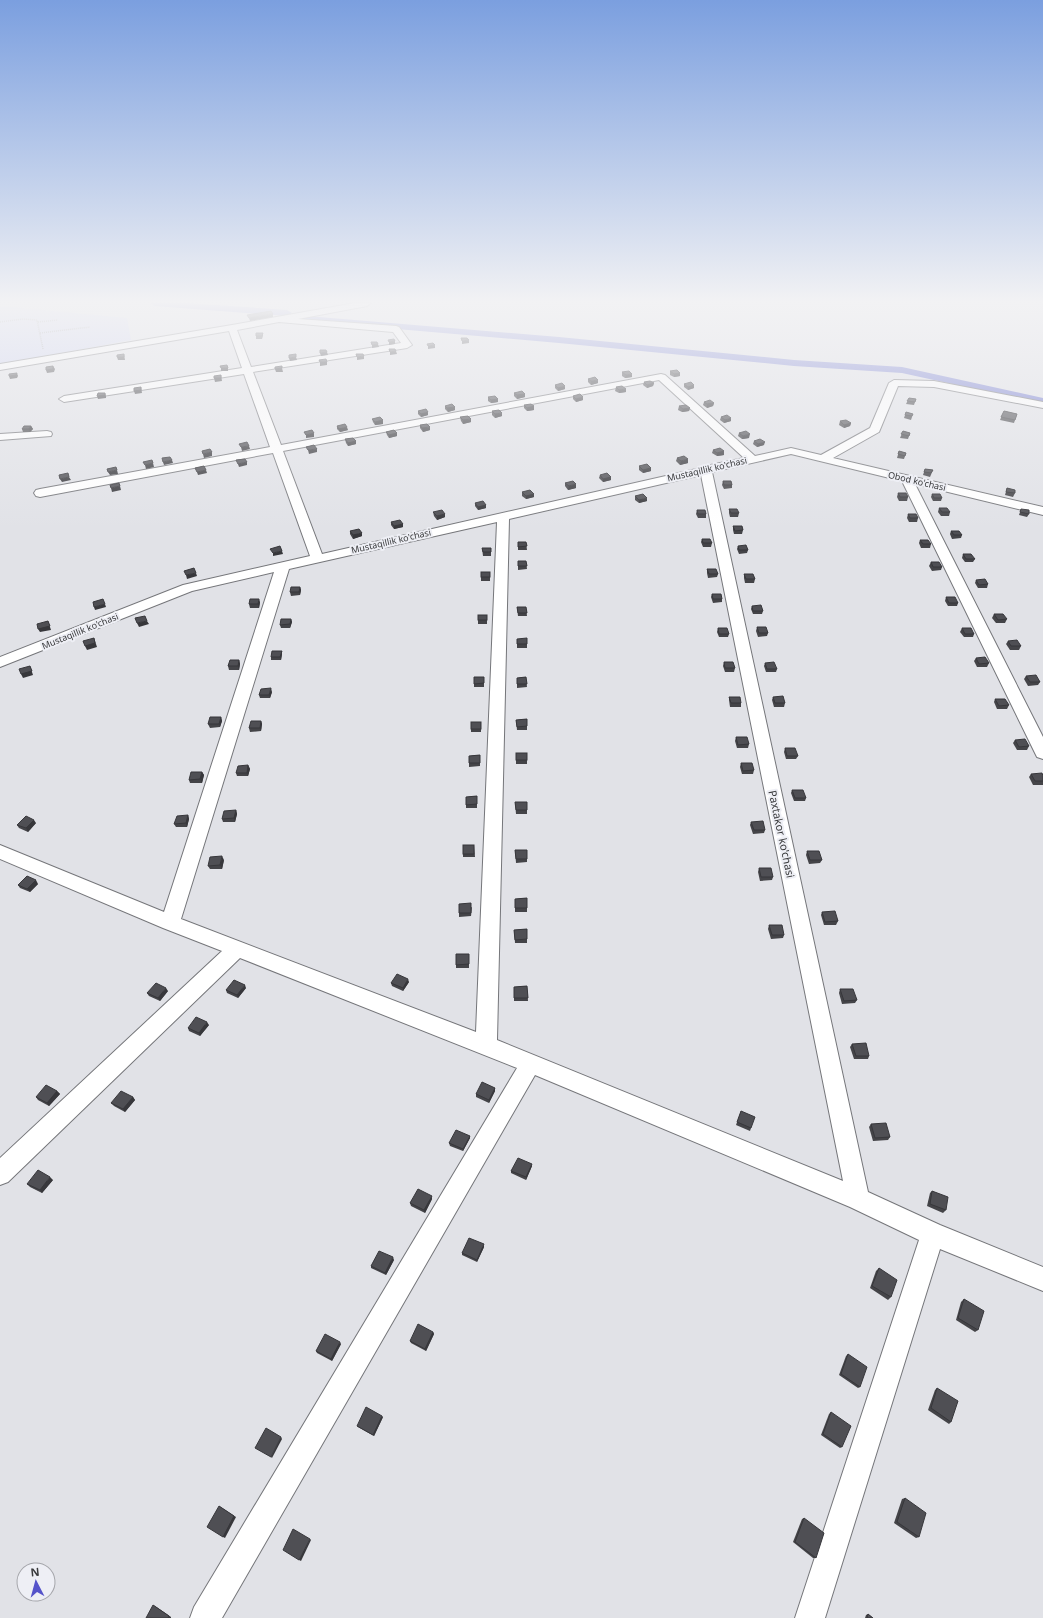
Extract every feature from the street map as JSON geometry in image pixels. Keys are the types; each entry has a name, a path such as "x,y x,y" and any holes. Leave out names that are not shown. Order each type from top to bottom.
{"street":[{"path":"64,399 193,379"},
{"path":"250,379 317,558"},
{"path":"40,493 653,379"},
{"path":"663,379 752,459"},
{"path":"824,458 875,430 894,383 934,384 1043,405"},
{"path":"0,437 47,434"},
{"name":"Obod ko'chasi","path":"791,451 1043,511"},
{"name":"Mustaqillik ko'chasi","path":"0,662 188,588 791,451"},
{"name":"Paxtakor ko'chasi","path":"706,470 858,1199"},
{"path":"906,478 1043,753"},
{"path":"486,1045 503,516"},
{"path":"170,923 283,566"},
{"path":"0,852 170,923 531,1063 858,1199 933,1234 1043,1279"},
{"path":"0,1174 237,949"},
{"path":"205,1618 531,1063"},
{"path":"810,1618 933,1234"}],"building":[{"path":"588,379 597,379 598,380 591,381"},
{"path":"650,381 654,383 647,385 644,382"},
{"path":"691,382 694,385 688,387 684,384"},
{"path":"562,383 565,386 558,388 555,385"},
{"path":"622,386 626,389 619,390 616,387"},
{"path":"141,387 141,390 134,391 134,388"},
{"path":"522,391 525,394 517,395 514,393"},
{"path":"98,393 105,393 105,395 97,396"},
{"path":"580,394 583,397 576,399 573,396"},
{"path":"495,396 498,399 491,400 488,397"},
{"path":"909,398 916,399 915,402 907,401"},
{"path":"710,400 714,403 707,404 704,402"},
{"path":"452,404 455,407 447,408 445,406"},
{"path":"531,404 534,406 527,408 524,405"},
{"path":"686,405 690,408 683,409 679,406"},
{"path":"426,409 428,412 421,414 418,411"},
{"path":"499,410 502,413 495,414 492,411"},
{"path":"1004,411 1017,414 1015,420 1001,417"},
{"path":"906,412 913,414 912,416 905,415"},
{"path":"727,415 731,418 725,420 721,417"},
{"path":"468,416 471,419 463,420 460,417"},
{"path":"380,417 383,420 375,422 372,419"},
{"path":"846,420 851,423 844,425 840,421"},
{"path":"345,424 347,427 339,429 337,426"},
{"path":"427,424 430,427 422,428 420,425"},
{"path":"24,426 31,426 29,429 22,429"},
{"path":"312,430 314,433 306,435 304,432"},
{"path":"394,430 397,433 389,435 386,432"},
{"path":"746,431 750,434 743,436 739,433"},
{"path":"903,431 910,433 909,436 901,434"},
{"path":"353,438 356,441 348,443 345,439"},
{"path":"760,439 765,442 758,444 754,441"},
{"path":"247,442 249,446 241,447 239,444"},
{"path":"314,445 317,449 308,450 306,447"},
{"path":"720,448 724,451 717,453 713,450"},
{"path":"210,449 212,452 203,454 202,451"},
{"path":"899,451 906,453 905,456 898,454"},
{"path":"684,456 688,459 681,461 677,458"},
{"path":"170,457 172,460 163,462 162,458"},
{"path":"245,459 247,462 238,464 236,460"},
{"path":"152,460 153,463 145,465 143,462"},
{"path":"647,464 651,468 643,470 639,466"},
{"path":"204,466 206,470 197,472 195,468"},
{"path":"116,467 117,470 108,472 107,469"},
{"path":"925,469 933,470 931,473 924,472"},
{"path":"68,473 69,477 60,479 59,475"},
{"path":"607,473 611,477 603,479 600,475"},
{"path":"573,481 576,484 569,486 565,483"},
{"path":"723,481 731,481 732,485 724,485"},
{"path":"119,483 120,486 111,488 110,485"},
{"path":"1007,488 1015,490 1015,493 1006,492"},
{"path":"530,490 534,494 526,496 522,492"},
{"path":"898,493 906,493 908,497 900,497"},
{"path":"643,494 647,498 639,500 635,496"},
{"path":"932,494 940,494 942,498 934,498"},
{"path":"483,501 486,505 478,507 475,503"},
{"path":"939,508 947,508 950,512 942,512"},
{"path":"729,509 737,509 739,513 731,513"},
{"path":"1021,509 1029,510 1029,514 1020,512"},
{"path":"442,510 445,514 437,516 433,512"},
{"path":"697,510 705,510 706,514 698,514"},
{"path":"908,514 916,514 918,518 910,518"},
{"path":"400,520 403,524 394,526 391,522"},
{"path":"733,526 742,526 743,530 735,531"},
{"path":"359,529 362,533 353,535 350,531"},
{"path":"951,531 959,531 962,535 954,535"},
{"path":"702,539 710,539 712,543 703,543"},
{"path":"920,540 928,540 931,544 923,544"},
{"path":"518,542 526,542 527,546 518,547"},
{"path":"746,545 748,550 739,550 738,546"},
{"path":"280,546 282,551 273,553 270,549"},
{"path":"482,548 491,548 491,552 483,552"},
{"path":"963,554 971,554 975,559 966,559"},
{"path":"518,561 526,561 527,566 518,566"},
{"path":"931,562 939,562 942,567 933,567"},
{"path":"194,568 196,573 186,575 184,571"},
{"path":"707,569 716,569 718,574 709,574"},
{"path":"481,572 490,572 490,577 481,577"},
{"path":"744,574 753,574 755,579 746,579"},
{"path":"985,579 988,584 979,585 976,580"},
{"path":"291,587 300,587 299,592 290,592"},
{"path":"712,594 721,594 722,599 713,599"},
{"path":"946,597 955,597 958,603 949,603"},
{"path":"103,599 105,604 94,607 93,602"},
{"path":"250,599 259,599 258,604 249,604"},
{"path":"761,605 763,611 753,611 752,606"},
{"path":"517,607 526,607 527,613 518,613"},
{"path":"994,614 1003,614 1007,619 998,620"},
{"path":"478,615 487,615 487,620 478,620"},
{"path":"145,616 147,621 137,623 135,618"},
{"path":"281,619 291,619 290,624 280,625"},
{"path":"48,621 50,626 38,629 37,624"},
{"path":"757,627 766,627 768,633 759,633"},
{"path":"718,628 727,628 729,634 719,634"},
{"path":"962,628 971,628 974,634 965,634"},
{"path":"94,638 95,643 85,646 83,641"},
{"path":"527,638 527,644 517,644 517,639"},
{"path":"1017,640 1021,646 1011,646 1008,641"},
{"path":"272,651 282,651 280,657 271,657"},
{"path":"985,657 989,663 979,664 976,658"},
{"path":"230,660 239,660 238,666 228,666"},
{"path":"724,662 733,662 735,668 725,668"},
{"path":"774,662 777,669 767,669 765,663"},
{"path":"30,666 32,671 21,674 19,669"},
{"path":"1036,675 1040,682 1030,682 1026,676"},
{"path":"474,677 484,677 484,683 474,684"},
{"path":"526,677 527,684 517,684 517,678"},
{"path":"271,688 269,695 259,695 261,689"},
{"path":"783,696 785,703 775,703 773,697"},
{"path":"729,697 740,697 741,703 731,703"},
{"path":"995,699 1005,699 1009,705 999,706"},
{"path":"210,717 221,717 219,724 208,724"},
{"path":"527,719 527,726 517,727 516,720"},
{"path":"251,721 261,721 260,728 249,728"},
{"path":"471,722 481,722 481,729 471,729"},
{"path":"736,737 747,737 749,744 738,745"},
{"path":"1025,739 1029,746 1019,747 1015,740"},
{"path":"785,748 795,748 798,756 787,756"},
{"path":"516,753 527,753 527,760 516,760"},
{"path":"480,755 480,763 469,763 469,756"},
{"path":"741,763 752,763 754,770 743,771"},
{"path":"248,765 247,773 236,773 238,766"},
{"path":"191,772 202,772 200,779 189,780"},
{"path":"1042,773 1043,781 1035,781 1031,774"},
{"path":"792,790 803,790 806,798 795,798"},
{"path":"477,796 477,804 466,805 466,797"},
{"path":"515,802 527,802 527,810 516,810"},
{"path":"236,810 234,818 222,819 224,811"},
{"path":"188,815 186,823 174,824 177,816"},
{"path":"26,816 34,820 26,828 17,825"},
{"path":"763,821 765,830 754,830 751,822"},
{"path":"463,845 474,845 474,854 463,854"},
{"path":"515,850 527,850 527,859 516,859"},
{"path":"807,851 819,851 822,860 810,860"},
{"path":"222,856 220,865 208,866 210,857"},
{"path":"759,868 771,868 773,877 761,877"},
{"path":"27,876 36,880 27,889 18,885"},
{"path":"527,898 527,908 515,908 515,899"},
{"path":"471,903 471,913 459,913 459,904"},
{"path":"835,911 838,921 825,922 822,912"},
{"path":"769,925 782,925 784,935 772,935"},
{"path":"527,929 527,939 515,940 514,930"},
{"path":"456,954 469,954 469,964 456,965"},
{"path":"397,974 408,979 403,988 391,983"},
{"path":"234,980 245,985 237,995 226,990"},
{"path":"156,983 166,988 158,998 147,993"},
{"path":"527,986 528,998 514,998 514,987"},
{"path":"840,989 853,989 857,1000 844,1001"},
{"path":"196,1017 207,1022 199,1033 188,1028"},
{"path":"866,1043 869,1056 856,1056 852,1044"},
{"path":"482,1082 495,1088 489,1100 476,1094"},
{"path":"46,1085 57,1091 47,1103 36,1097"},
{"path":"121,1091 133,1097 123,1109 111,1103"},
{"path":"741,1111 755,1117 751,1128 737,1122"},
{"path":"886,1123 890,1137 875,1138 871,1124"},
{"path":"456,1130 470,1136 463,1149 449,1143"},
{"path":"518,1158 532,1164 526,1177 511,1171"},
{"path":"38,1170 50,1177 40,1190 27,1184"},
{"path":"418,1189 432,1196 424,1210 410,1203"},
{"path":"932,1191 948,1197 946,1210 930,1204"},
{"path":"469,1238 484,1244 477,1260 462,1253"},
{"path":"379,1251 393,1257 385,1273 371,1266"},
{"path":"879,1268 897,1280 891,1297 872,1286"},
{"path":"964,1299 984,1311 978,1330 958,1318"},
{"path":"418,1324 433,1332 425,1349 410,1341"},
{"path":"325,1334 340,1342 331,1359 316,1351"},
{"path":"848,1354 867,1367 860,1387 841,1374"},
{"path":"937,1388 958,1401 951,1422 931,1408"},
{"path":"366,1407 382,1416 373,1435 357,1426"},
{"path":"831,1412 851,1426 842,1447 823,1434"},
{"path":"266,1428 281,1437 271,1457 255,1448"},
{"path":"905,1498 926,1513 919,1537 897,1522"},
{"path":"219,1506 234,1516 223,1537 207,1527"},
{"path":"804,1518 824,1533 816,1558 795,1542"},
{"path":"293,1529 310,1539 299,1560 283,1550"},
{"path":"153,1605 169,1616 168,1618 146,1618"},
{"path":"868,1614 873,1618 867,1618"}],"waterway":[{"path":"941,379 1043,401"}]}
